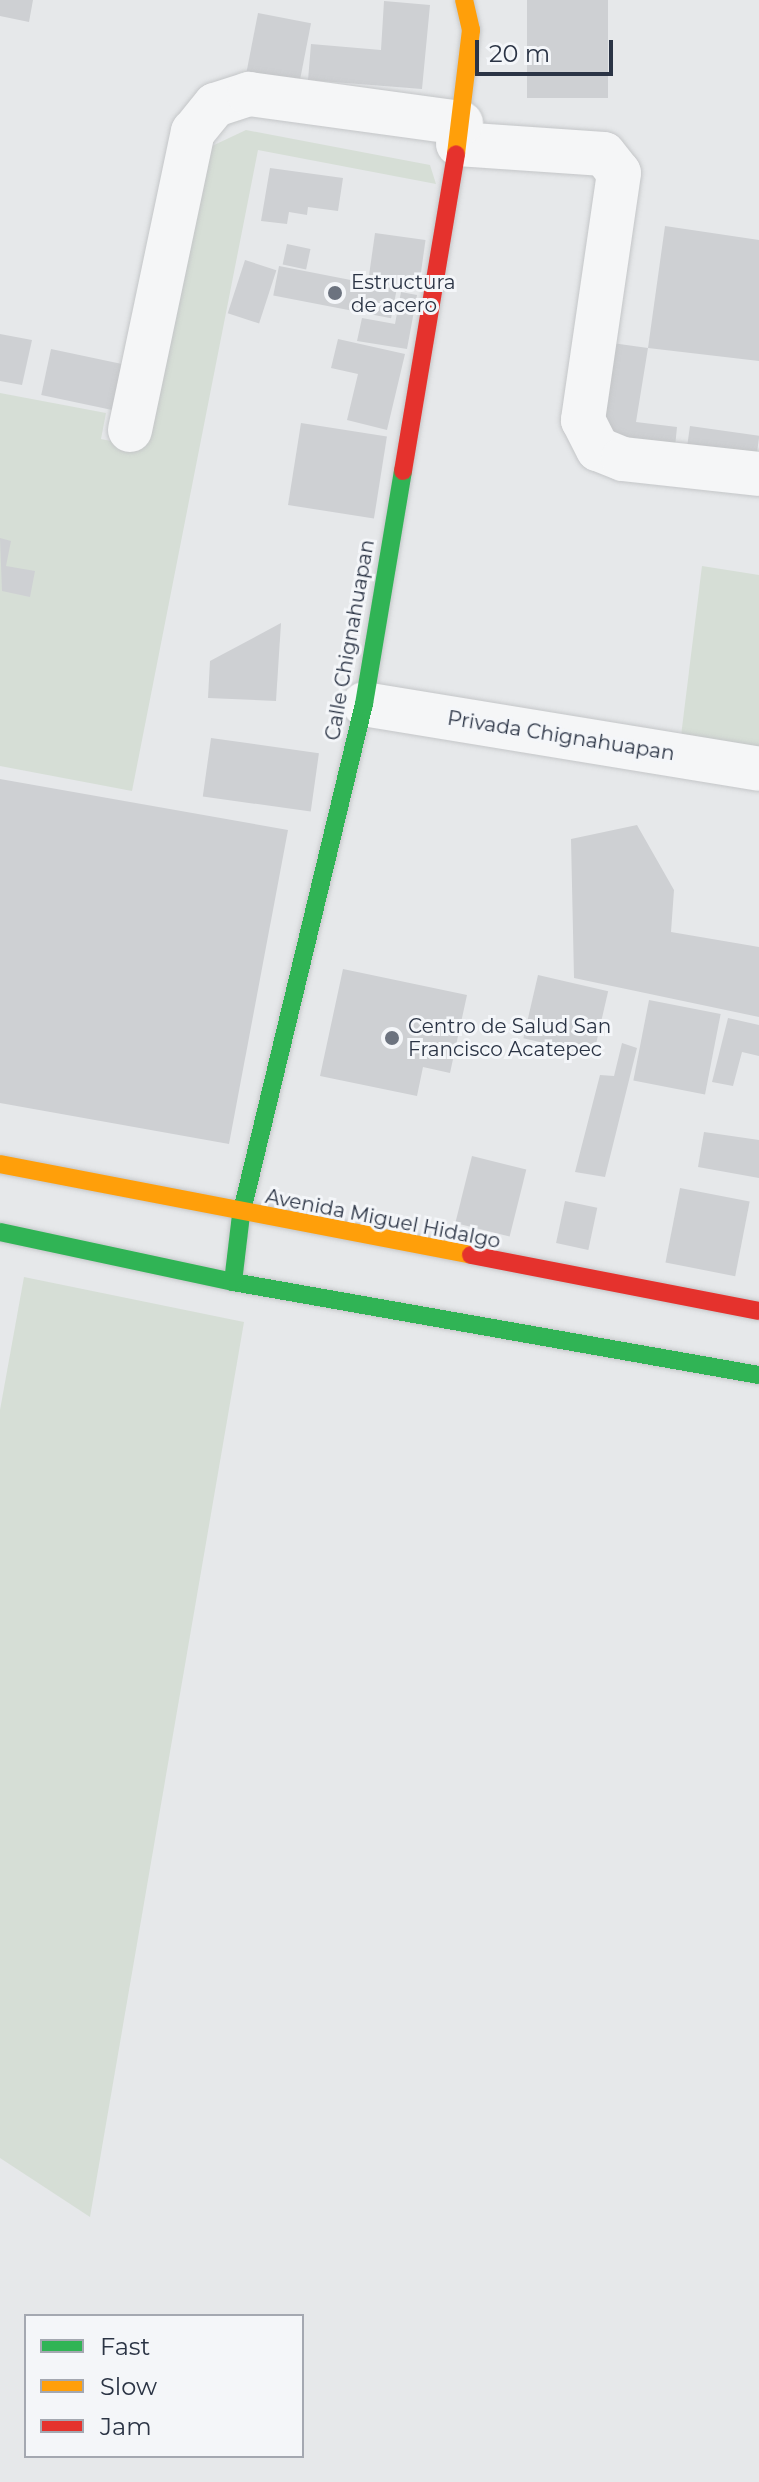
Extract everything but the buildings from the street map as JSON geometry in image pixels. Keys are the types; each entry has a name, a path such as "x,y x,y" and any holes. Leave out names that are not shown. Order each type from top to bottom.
{"main road":[{"name":"Calle Chignahuapan","path":"233,1282 241,1215 364,704 459,134 471,30 464,0"},
{"name":"Avenida Miguel Hidalgo","path":"0,1164 241,1215 759,1311"},
{"path":"0,1232 233,1282 759,1375"}],"street":[{"path":"130,430 193,132 215,105 249,94 459,134 604,154 619,173 583,420 598,449 623,459 759,474"},
{"name":"Privada Chignahuapan","path":"364,704 759,769"}],"shaded area":[{"path":"246,130 430,165 436,184 258,150 132,791 0,766 0,393 106,413 101,439 141,447 212,146"},
{"path":"702,566 759,575 759,749 681,736"},
{"path":"24,1277 244,1322 90,2217 0,2158 0,1410"}],"traffic: fast":[{"path":"233,1282 241,1215 364,704 403,471"},
{"path":"0,1232 233,1282 759,1375"}],"traffic: slow":[{"path":"456,154 471,30 464,0"},
{"path":"0,1164 471,1255"}],"traffic: jam":[{"path":"403,471 456,154"},
{"path":"471,1255 759,1311"}],"place":[{"name":"Estructura de acero","path":"335,293"},
{"name":"Centro de Salud San Francisco Acatepec","path":"392,1038"}]}
